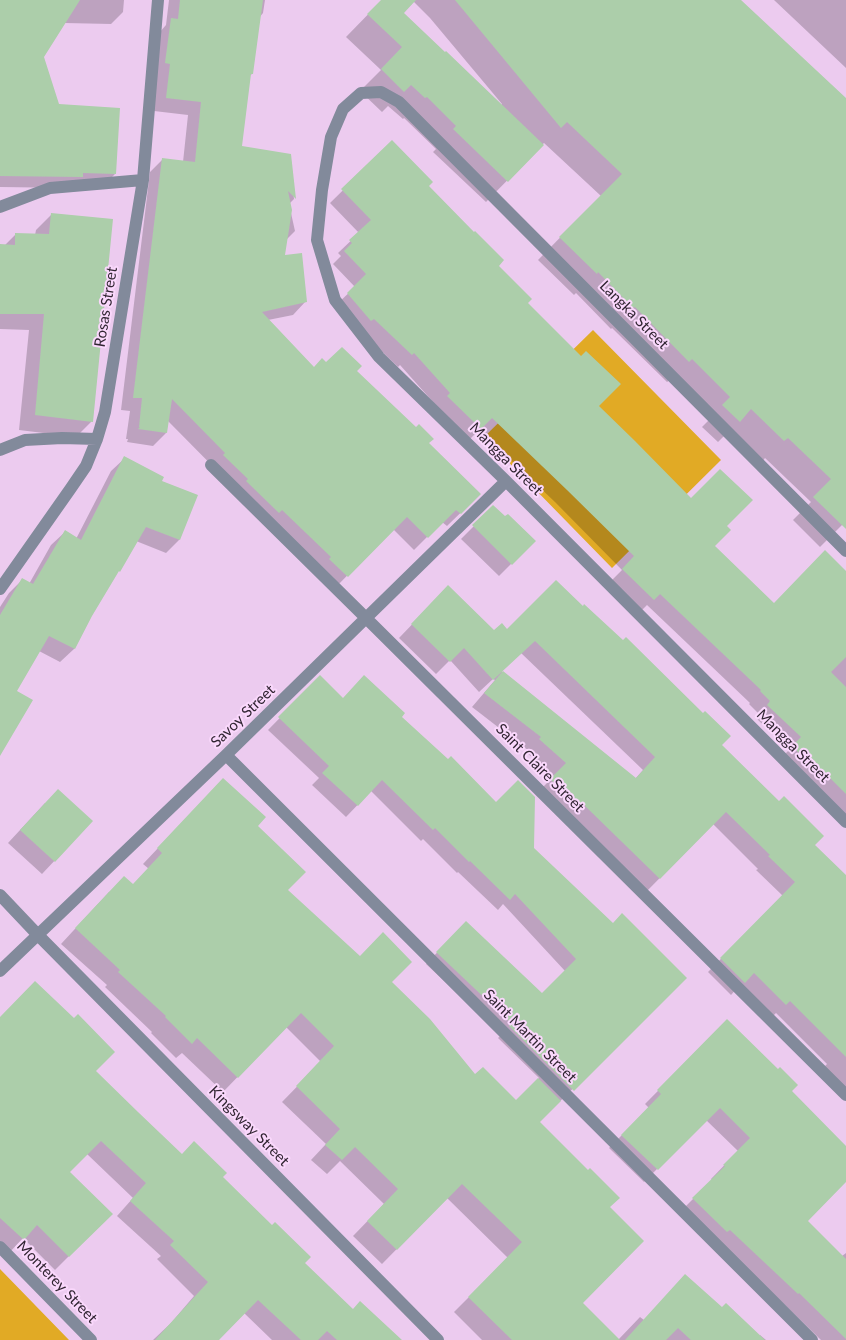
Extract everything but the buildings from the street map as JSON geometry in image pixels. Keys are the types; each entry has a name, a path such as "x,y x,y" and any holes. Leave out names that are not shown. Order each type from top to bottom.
{"street":[{"name":"Rosas Street","path":"0,589 86,466 106,412 143,180 158,0"},
{"name":"Mangga Street","path":"400,102 381,92 361,93 343,109 332,138 322,190 317,240 335,300 379,357 506,481 846,822"},
{"name":"Langka Street","path":"400,102 846,551"},
{"path":"0,207 50,188 143,180"},
{"path":"0,450 25,440 97,439"},
{"name":"Saint Claire Street","path":"211,466 846,1095"},
{"name":"Savoy Street","path":"0,970 226,755 506,481"},
{"name":"Saint Martin Street","path":"226,755 812,1340"},
{"name":"Kingsway Street","path":"0,896 438,1340"},
{"name":"Monterey Street","path":"0,1247 91,1340"}],"shaded area":[{"path":"593,330 721,460 612,568 484,437"},
{"path":"0,1269 69,1340 0,1340"}]}
